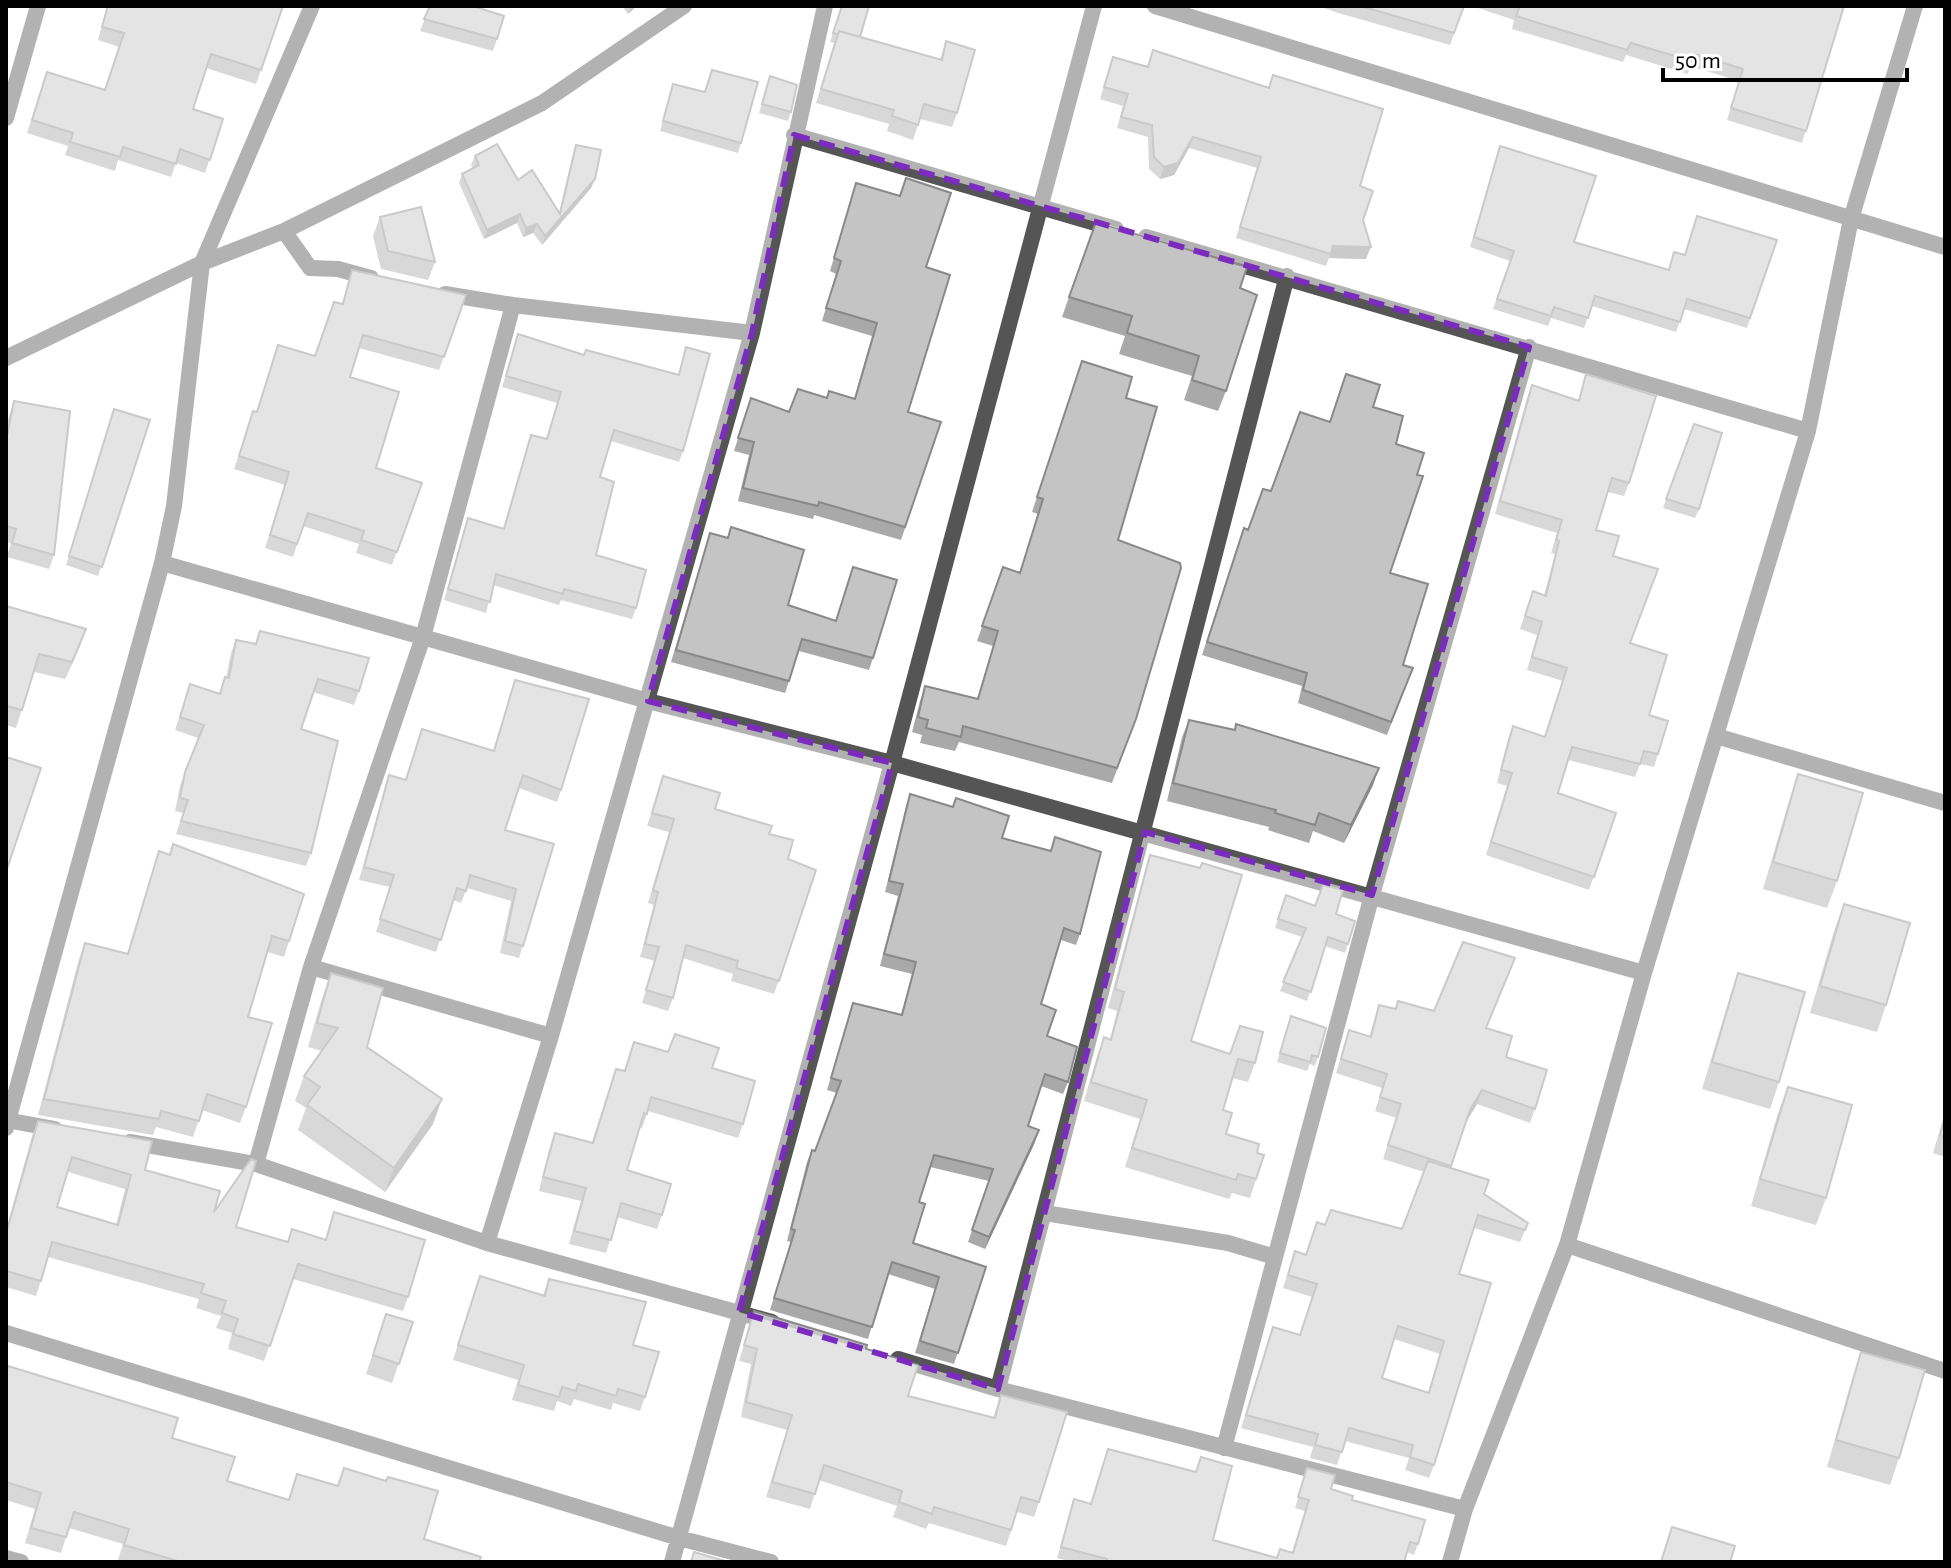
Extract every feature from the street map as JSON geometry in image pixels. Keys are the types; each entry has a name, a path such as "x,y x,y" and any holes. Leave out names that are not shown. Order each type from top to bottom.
{"street":[{"path":"6,118 38,6"},
{"path":"70,1131 7,1123 162,563 174,506 202,263 312,6"},
{"path":"9,351 202,263 284,231 542,103 684,6"},
{"path":"487,1243 551,1036 752,333 825,6"},
{"path":"672,1562 892,763 1094,6"},
{"path":"1155,6 1945,247"},
{"path":"1450,1562 1465,1509 1567,1245 1644,973 1808,431 1851,219 1915,6"},
{"path":"794,135 1039,208 1287,276 1808,431"},
{"path":"284,231 310,268 338,269 384,281"},
{"path":"998,1389 1287,276"},
{"path":"425,291 513,305 752,333"},
{"path":"256,1164 311,967 423,637 513,305"},
{"path":"1224,1448 1372,895 1529,347"},
{"path":"162,563 648,701 1145,832 1644,973"},
{"path":"1716,736 1945,803"},
{"path":"311,967 551,1036"},
{"path":"117,1139 256,1164 487,1243 785,1326"},
{"path":"1045,1213 1228,1243 1275,1257"},
{"path":"1567,1245 1945,1371"},
{"path":"6,1333 679,1538 771,1562"},
{"path":"876,1353 998,1389 1465,1509"},
{"path":"6,1558 21,1562"}],"highlighted area":[{"path":"794,135 1529,347 1372,895 1145,832 998,1389 739,1312 892,763 648,701 752,333"}],"building":[{"path":"108,6 283,6 261,70 211,54 193,109 223,119 210,160 180,149 176,164 123,147 120,157 70,142 73,133 32,120 47,72 105,90 124,33 102,27"},
{"path":"430,6 473,6 504,16 497,39 424,19"},
{"path":"842,6 869,6 860,37 839,31 838,34 833,33"},
{"path":"1360,6 1464,6 1454,33"},
{"path":"1513,6 1844,6 1806,131 1731,108 1743,69 1694,54 1692,61 1631,43 1627,50 1516,16 1519,8"},
{"path":"839,31 942,60 946,41 975,50 957,113 924,104 918,125 892,116 894,110 821,89"},
{"path":"1153,50 1269,88 1273,75 1383,109 1360,186 1373,191 1363,220 1371,247 1333,246 1331,254 1240,227 1261,157 1193,137 1178,163 1164,167 1154,157 1152,125 1121,117 1128,94 1104,87 1113,57 1148,67"},
{"path":"712,70 758,82 741,143 663,121 673,84 705,92"},
{"path":"770,76 797,85 791,112 762,104"},
{"path":"497,144 518,180 532,170 560,214 576,145 601,150 595,179 545,236 537,224 526,228 520,214 487,230 462,174 479,165 475,156"},
{"path":"1500,146 1596,176 1574,242 1669,270 1674,252 1685,255 1697,216 1777,240 1750,318 1687,299 1680,322 1595,296 1588,318 1554,307 1551,316 1497,299 1514,251 1474,237"},
{"path":"906,178 951,193 926,267 950,275 908,412 941,422 905,527 819,502 818,506 743,488 754,442 738,438 751,398 789,412 798,389 827,398 829,391 855,399 877,323 826,308 841,261 834,258 856,183 900,196"},
{"path":"421,207 435,262 388,251 380,217"},
{"path":"1096,222 1247,267 1240,288 1257,295 1226,391 1192,380 1199,356 1127,333 1132,316 1069,297"},
{"path":"352,270 466,295 444,357 363,335 350,377 399,392 376,468 422,483 397,552 361,540 364,531 308,513 297,544 270,535 289,472 239,456 278,345 315,356 334,302 343,304"},
{"path":"518,334 584,355 586,350 679,375 686,347 710,354 683,451 614,430 600,477 614,482 596,555 646,570 636,608 564,589 563,594 496,574 490,602 448,589 468,518 504,529 531,435 547,439 561,392 506,376"},
{"path":"1082,361 1132,377 1126,398 1157,407 1118,540 1180,563 1181,568 1136,719 1117,768 963,726 961,737 926,728 928,720 918,717 925,686 978,699 998,631 982,626 1003,567 1020,573 1043,499 1037,497"},
{"path":"1346,374 1380,385 1373,407 1403,416 1396,444 1424,453 1417,475 1423,476 1390,573 1428,584 1403,665 1413,668 1391,722 1303,690 1307,673 1207,642 1244,528 1248,530 1263,489 1271,491 1300,412 1330,422"},
{"path":"1586,374 1656,396 1629,483 1612,478 1596,530 1619,536 1613,556 1658,569 1630,643 1667,655 1649,715 1668,721 1658,754 1644,751 1640,764 1572,747 1558,793 1616,813 1594,877 1491,842 1512,773 1501,770 1513,726 1545,737 1567,668 1532,657 1542,622 1525,616 1533,591 1546,596 1562,520 1500,501 1532,385 1579,401"},
{"path":"14,401 70,411 54,555 12,543 16,529 6,526 6,441"},
{"path":"114,409 150,420 102,567 69,556"},
{"path":"1694,424 1722,433 1699,509 1666,499"},
{"path":"731,527 804,550 788,605 836,621 853,567 897,580 873,658 802,639 789,681 676,650 710,533 728,538"},
{"path":"6,606 86,629 72,662 39,654 22,710 6,706"},
{"path":"260,631 369,658 359,691 318,679 301,729 338,741 311,853 181,821 188,800 180,798 185,772 204,725 180,717 190,684 220,694 225,677 229,678 236,640 256,644"},
{"path":"515,680 589,699 561,790 523,775 505,830 554,844 523,946 505,941 516,889 470,875 466,891 457,888 441,940 380,919 394,875 364,867 389,775 406,780 422,729 494,751"},
{"path":"1189,720 1235,730 1236,724 1379,768 1351,825 1319,813 1315,825 1275,813 1276,810 1173,783"},
{"path":"6,757 41,768 6,872"},
{"path":"1798,774 1863,793 1837,881 1773,862"},
{"path":"663,776 720,793 715,809 772,826 769,834 793,840 788,859 816,870 779,981 736,968 738,961 686,945 673,998 646,990 659,947 645,944 658,892 653,890 674,819 652,813"},
{"path":"910,794 953,807 956,798 1009,816 1002,838 1051,851 1055,837 1101,852 1080,934 1064,928 1041,1004 1056,1010 1047,1036 1077,1047 1068,1082 1045,1074 1028,1126 1039,1130 989,1237 972,1230 993,1169 934,1155 919,1202 925,1204 913,1243 986,1267 958,1353 920,1341 939,1277 892,1262 872,1327 774,1298 795,1230 791,1229 812,1150 815,1151 841,1081 831,1078 853,1003 902,1015 916,962 884,954 903,884 889,881"},
{"path":"173,844 304,894 289,941 272,936 248,1017 272,1023 246,1107 207,1094 199,1121 161,1111 159,1119 44,1099 85,943 128,954 159,851 170,855"},
{"path":"1150,855 1200,868 1202,863 1242,875 1191,1041 1230,1054 1240,1026 1263,1032 1255,1063 1238,1059 1223,1110 1232,1113 1226,1134 1259,1144 1257,1153 1264,1155 1256,1179 1238,1174 1236,1180 1132,1148 1147,1100 1091,1082 1104,1037 1111,1040 1124,992 1115,989"},
{"path":"1323,885 1343,890 1336,914 1355,921 1348,944 1328,937 1311,992 1283,982 1306,928 1278,919 1286,895 1315,906"},
{"path":"1844,904 1910,923 1886,1005 1820,986"},
{"path":"1463,942 1515,958 1486,1028 1512,1036 1506,1057 1547,1070 1535,1109 1482,1090 1470,1110 1451,1166 1388,1145 1401,1104 1380,1097 1387,1074 1341,1059 1349,1030 1371,1037 1379,1005 1396,1009 1398,1001 1434,1011"},
{"path":"331,973 383,988 367,1047 442,1099 394,1168 307,1105 320,1087 304,1076 338,1028 317,1023"},
{"path":"1738,973 1805,992 1779,1082 1712,1062"},
{"path":"1291,1016 1326,1028 1318,1057 1312,1055 1310,1062 1280,1053"},
{"path":"675,1034 719,1048 712,1068 755,1081 743,1124 651,1097 627,1170 671,1184 662,1215 621,1203 611,1240 574,1231 586,1188 543,1177 555,1133 593,1143 616,1069 625,1071 634,1042 668,1052"},
{"path":"1788,1087 1852,1105 1826,1198 1760,1179"},
{"path":"1945,1117 1945,1137 1940,1135"},
{"path":"38,1121 152,1141 145,1170 220,1191 214,1212 251,1159 256,1161 236,1227 288,1242 292,1229 326,1240 334,1212 425,1240 408,1297 298,1264 270,1346 233,1334 238,1319 222,1313 226,1301 201,1293 204,1284 52,1242 41,1281 6,1271 6,1234","holes":["72,1157 131,1175 118,1225 57,1207"]},
{"path":"1428,1161 1489,1180 1484,1194 1528,1223 1525,1230 1478,1215 1459,1274 1491,1283 1434,1465 1410,1457 1413,1445 1349,1428 1342,1452 1315,1445 1318,1434 1246,1415 1273,1327 1300,1335 1317,1284 1288,1275 1295,1251 1306,1255 1317,1222 1325,1225 1331,1210 1402,1229","holes":["1398,1326 1444,1341 1429,1393 1382,1378"]},
{"path":"480,1276 545,1296 549,1279 646,1302 633,1345 659,1352 645,1397 618,1389 616,1396 578,1384 576,1391 562,1387 559,1397 518,1385 524,1365 458,1345"},
{"path":"754,1311 867,1345 866,1349 918,1365 908,1396 995,1418 1001,1395 1067,1412 1039,1502 1021,1497 1011,1530 934,1507 932,1514 899,1502 902,1491 824,1465 815,1494 772,1482 792,1415 746,1402 757,1349 744,1345"},
{"path":"386,1314 413,1322 399,1364 373,1355"},
{"path":"1861,1352 1925,1370 1899,1458 1836,1440"},
{"path":"8,1366 178,1418 172,1438 235,1457 227,1481 289,1500 297,1474 338,1486 344,1468 386,1481 388,1477 438,1491 424,1539 481,1557 479,1562 181,1562 124,1545 129,1529 74,1512 66,1537 31,1528 41,1493 6,1482"},
{"path":"1108,1449 1196,1472 1201,1457 1232,1466 1213,1540 1277,1558 1280,1549 1293,1553 1309,1500 1298,1497 1307,1468 1335,1475 1331,1489 1353,1496 1352,1500 1425,1520 1418,1544 1410,1542 1404,1562 1106,1562 1107,1559 1061,1547 1074,1499 1091,1504"},
{"path":"1672,1527 1735,1546 1730,1562 1661,1562"},
{"path":"694,1552 725,1561 725,1562 691,1562"}]}
